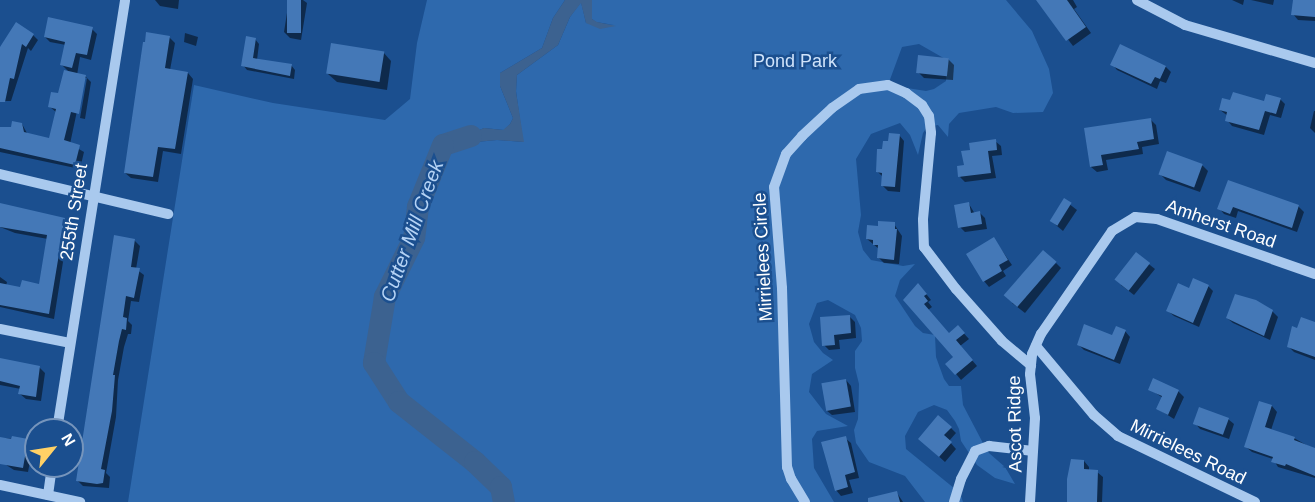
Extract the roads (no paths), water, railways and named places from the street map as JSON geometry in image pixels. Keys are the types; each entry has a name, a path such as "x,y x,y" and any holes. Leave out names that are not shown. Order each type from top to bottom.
{"street":[{"path":"1137,0 1185,25 1315,63"},
{"name":"255th Street","path":"59,418 94,197 121,1"},
{"name":"Mirrielees Circle","path":"805,502 791,479 788,467 782,288 774,187 786,154 832,108 859,89 875,85 897,89 922,105 929,116 932,133 923,220 924,247 956,289 1002,341 1031,365"},
{"path":"0,174 168,214"},
{"name":"Amherst Road","path":"1036,346 1073,285 1112,231 1135,217 1157,219 1180,226 1315,274"},
{"path":"0,329 70,343"},
{"name":"Ascot Ridge","path":"1030,502 1035,418 1031,365 1036,346"},
{"name":"Mirrielees Road","path":"1036,346 1094,415 1118,436 1255,502"},
{"path":"954,502 961,479 975,451 989,446 1033,451"},
{"path":"48,495 50,478"},
{"path":"0,485 80,502"}],"waterway":[{"name":"Cutter Mill Creek","path":"471,136 443,145 418,207 414,238 385,297 374,363 399,402 475,462 501,487 504,502"}],"park label":[{"name":"Pond Park","path":"795,61"}]}
